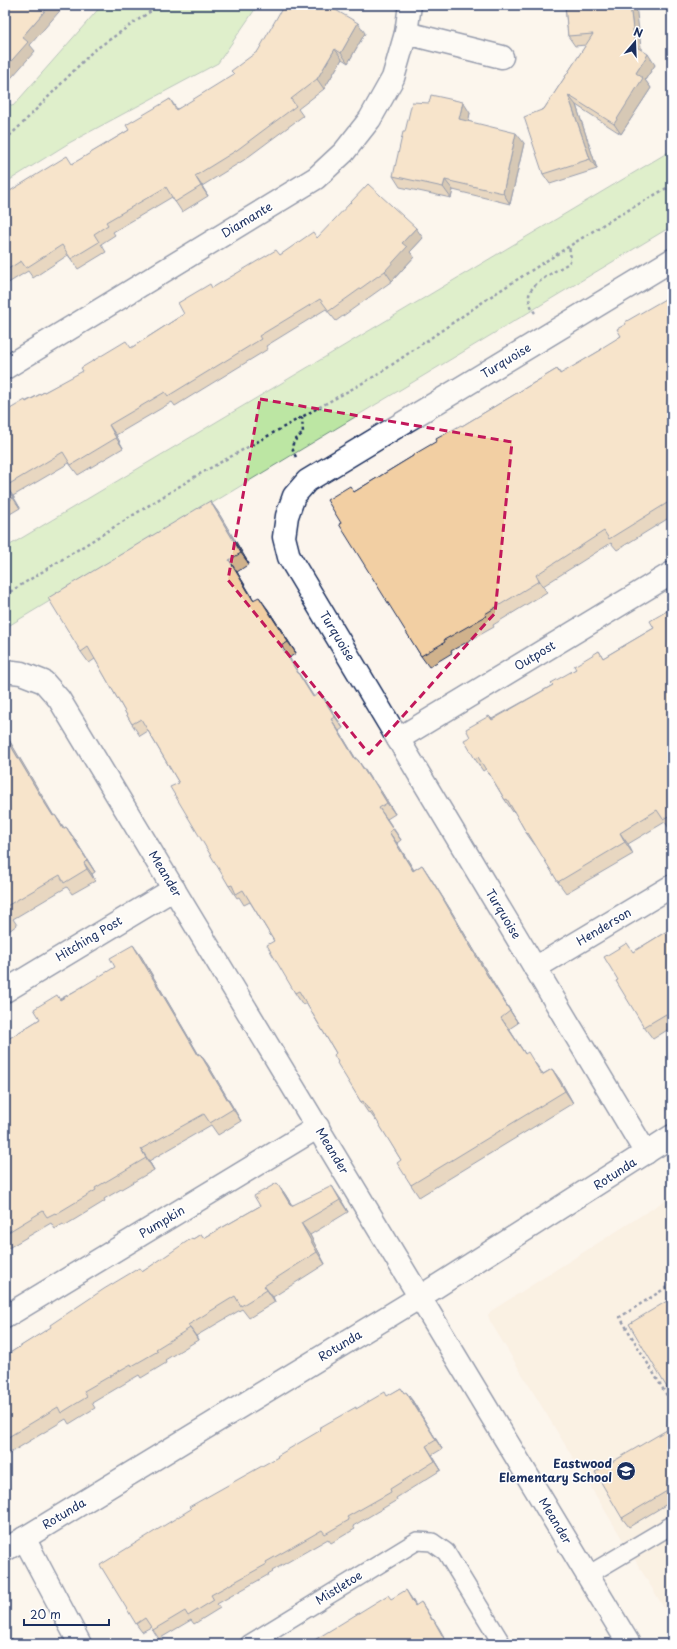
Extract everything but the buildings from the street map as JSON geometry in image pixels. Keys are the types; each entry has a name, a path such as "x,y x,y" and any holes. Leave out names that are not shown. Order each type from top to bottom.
{"street":[{"name":"Diamante","path":"5,368 316,178 344,152 370,119 393,78 406,33 410,5"},
{"path":"406,33 502,57"},
{"name":"Turquoise","path":"646,1153 289,557 284,537 287,516 294,496 307,481 672,260"},
{"name":"Outpost","path":"398,739 672,573"},
{"name":"Meander","path":"13,672 44,682 59,699 629,1644"},
{"name":"Henderson","path":"535,968 672,886"},
{"name":"Hitching Post","path":"5,990 174,888"},
{"name":"Pumpkin","path":"5,1317 318,1127"},
{"name":"Rotunda","path":"5,1550 420,1297 672,1136"},
{"path":"24,1538 80,1644"}],"lane":[{"path":"588,1575 672,1525"},
{"name":"Mistletoe","path":"249,1644 417,1541 432,1542 446,1552 502,1644"}],"path":[{"path":"5,140 93,51 151,11 155,5"},
{"path":"5,595 196,476 377,375 493,295 569,246 672,185"},
{"path":"535,313 529,299 530,292 535,286 569,263 571,259 569,246"},
{"path":"298,461 292,449 293,443 303,433 302,417"},
{"path":"672,1284 620,1316 672,1404"}],"highlighted area":[{"path":"260,399 512,442 495,613 369,754 228,580"}],"shaded area":[{"name":"Eastwood Elementary School","path":"672,1196 672,1621 490,1321 488,1315 491,1311"}],"green space":[{"path":"102,5 258,5 218,63 69,143 5,183 5,101 13,106"},
{"path":"672,150 672,226 5,628 5,548"}],"place":[{"name":"Eastwood Elementary School","path":"626,1471"}]}
